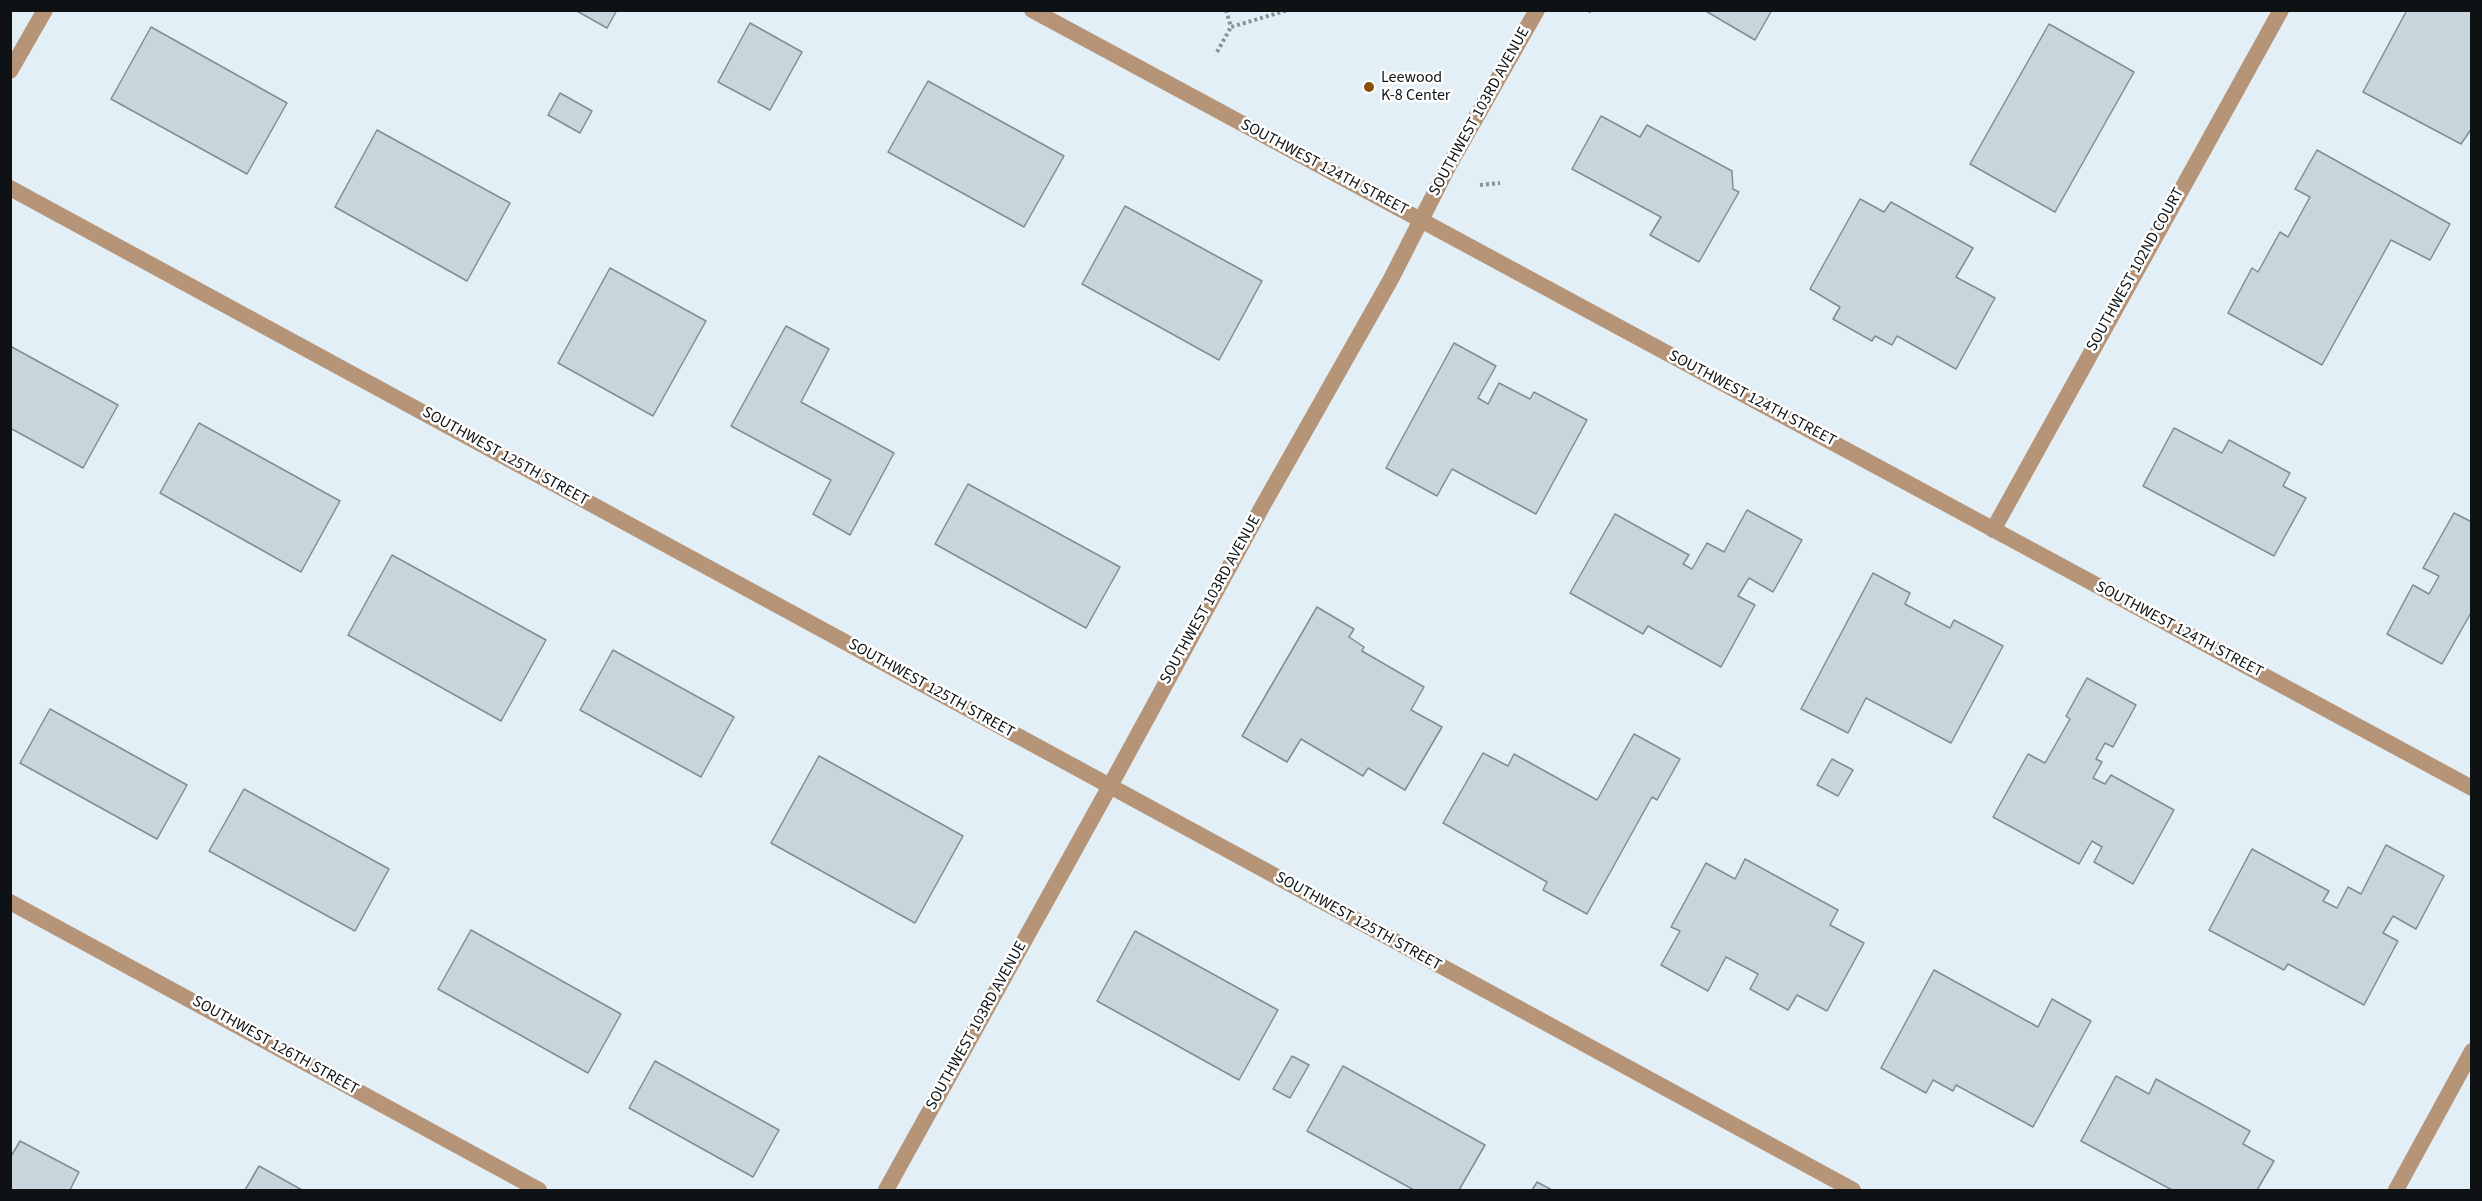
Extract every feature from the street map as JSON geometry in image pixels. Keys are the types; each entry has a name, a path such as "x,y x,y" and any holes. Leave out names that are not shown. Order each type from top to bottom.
{"street":[{"path":"10,70 45,10"},
{"name":"SOUTHWEST 124TH STREET","path":"1032,10 2472,788"},
{"name":"SOUTHWEST 103RD AVENUE","path":"886,1191 1262,507 1391,279 1448,167 1537,10"},
{"name":"SOUTHWEST 102ND COURT","path":"1993,530 2281,10"},
{"name":"SOUTHWEST 125TH STREET","path":"10,188 1852,1191"},
{"name":"SOUTHWEST 126TH STREET","path":"10,902 539,1191"},
{"path":"2396,1191 2472,1051"}],"path":[{"path":"1226,10 1231,27"},
{"path":"1217,52 1231,27 1288,10"},
{"path":"1480,185 1500,183"}],"building":[{"path":"575,10 617,10 607,28"},
{"path":"1704,10 1772,10 1755,40"},
{"path":"2407,10 2472,10 2472,128 2461,144 2363,92"},
{"path":"750,23 802,52 770,110 718,82"},
{"path":"2049,24 2134,72 2055,212 1970,164"},
{"path":"151,27 287,103 247,174 111,99"},
{"path":"928,81 1064,156 1024,227 888,152"},
{"path":"560,93 592,111 580,133 548,115"},
{"path":"1601,116 1640,137 1647,125 1732,171 1733,189 1739,192 1699,262 1650,235 1661,217 1572,169"},
{"path":"377,130 510,203 467,281 335,207"},
{"path":"2317,150 2450,224 2430,260 2391,240 2322,365 2228,313 2252,268 2258,272 2280,232 2288,237 2310,197 2295,189"},
{"path":"1860,199 1884,212 1891,202 1973,248 1956,277 1995,298 1956,369 1897,336 1892,345 1875,336 1872,341 1833,319 1840,307 1810,289"},
{"path":"1125,206 1262,281 1219,360 1082,284"},
{"path":"610,268 706,321 653,416 558,363"},
{"path":"786,326 829,349 801,402 894,453 850,535 813,514 831,480 731,426"},
{"path":"1454,343 1496,366 1478,398 1488,404 1499,383 1530,399 1534,392 1587,420 1536,514 1452,469 1437,496 1386,468"},
{"path":"10,346 118,405 83,468 10,428"},
{"path":"199,423 340,501 301,572 160,493"},
{"path":"2174,428 2222,453 2229,440 2290,473 2283,486 2306,498 2274,556 2143,486"},
{"path":"968,484 1120,567 1086,628 935,544"},
{"path":"1747,510 1802,540 1773,592 1749,578 1738,596 1755,605 1721,667 1648,626 1643,634 1570,593 1615,514 1689,555 1683,564 1692,569 1707,543 1724,552"},
{"path":"2454,513 2472,522 2472,611 2442,664 2387,634 2413,585 2429,594 2439,576 2423,568"},
{"path":"392,555 546,640 501,721 348,635"},
{"path":"1873,573 1910,593 1905,604 1950,628 1954,620 2003,646 1951,743 1866,698 1848,733 1801,709"},
{"path":"1317,607 1354,629 1349,637 1364,647 1362,651 1424,687 1411,710 1442,727 1405,790 1368,768 1363,776 1301,739 1287,762 1242,736"},
{"path":"613,650 734,717 701,777 580,710"},
{"path":"2087,678 2136,705 2113,747 2105,743 2096,759 2102,762 2093,778 2105,784 2111,775 2174,810 2133,884 2094,862 2102,847 2092,841 2079,864 1993,817 2028,754 2045,763 2070,719 2066,716"},
{"path":"50,709 187,785 157,839 20,763"},
{"path":"1634,734 1680,759 1657,800 1652,797 1587,914 1543,890 1547,882 1443,823 1483,753 1508,766 1514,754 1597,800"},
{"path":"819,756 963,836 915,923 771,843"},
{"path":"1832,759 1853,770 1838,796 1817,785"},
{"path":"244,789 389,869 355,931 209,851"},
{"path":"2386,845 2444,876 2416,929 2393,916 2383,933 2398,941 2364,1005 2288,964 2284,970 2209,930 2252,849 2329,891 2323,901 2337,908 2348,887 2361,894"},
{"path":"1745,859 1838,910 1830,925 1864,943 1827,1011 1797,995 1788,1010 1750,989 1758,974 1726,957 1708,991 1661,965 1680,931 1671,927 1706,863 1735,879"},
{"path":"471,930 621,1014 588,1073 438,989"},
{"path":"1135,931 1278,1010 1239,1080 1097,1001"},
{"path":"1934,970 2038,1027 2052,999 2091,1021 2033,1127 1956,1085 1953,1091 1933,1080 1926,1093 1881,1068"},
{"path":"1292,1056 1309,1065 1290,1098 1273,1089"},
{"path":"655,1061 779,1130 753,1177 629,1108"},
{"path":"1343,1066 1485,1145 1459,1190 1414,1190 1307,1131"},
{"path":"2116,1076 2149,1094 2156,1079 2250,1131 2243,1144 2274,1161 2257,1190 2172,1190 2081,1141"},
{"path":"20,1141 79,1172 70,1190 10,1190 10,1158"},
{"path":"259,1166 302,1190 245,1190"},
{"path":"1537,1182 1552,1190 1532,1190"}],"place":[{"name":"Leewood K-8 Center","path":"1369,87"}]}
